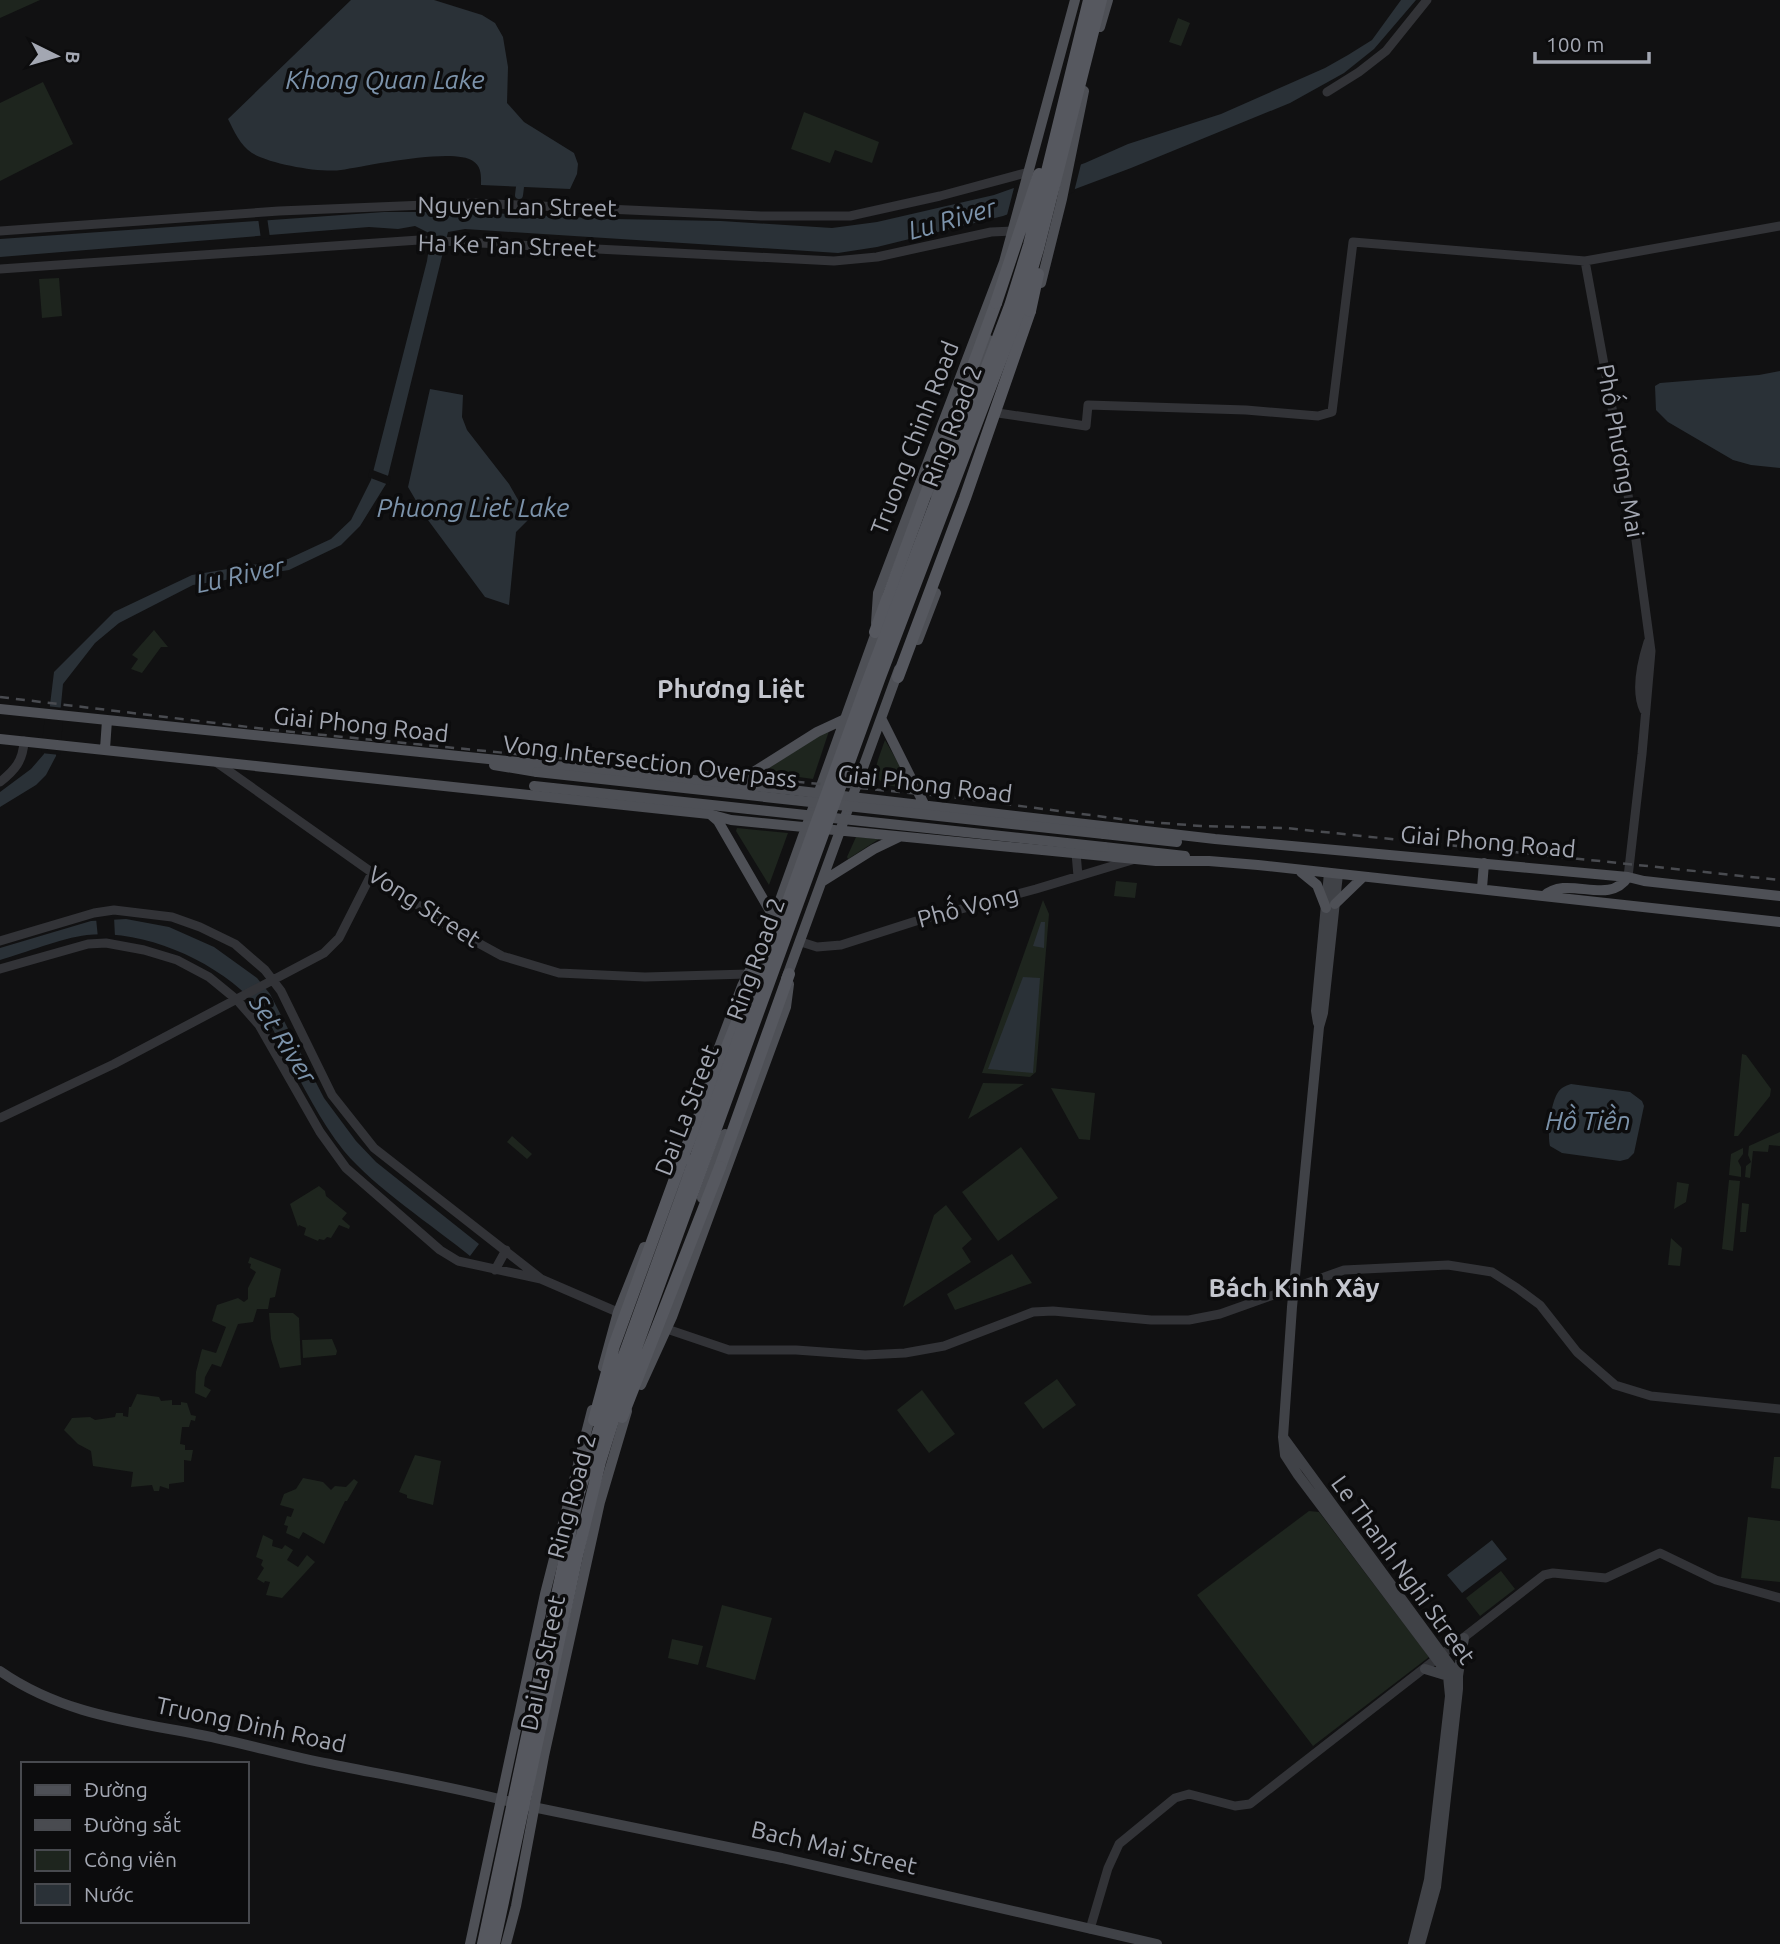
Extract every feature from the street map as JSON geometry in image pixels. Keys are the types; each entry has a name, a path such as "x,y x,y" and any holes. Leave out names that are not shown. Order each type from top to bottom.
{"highway":[{"name":"Ring Road 2","path":"483,1944 585,1497 600,1462 634,1354 871,703 1020,309 1038,249 1089,0"},
{"name":"Ring Road 2","path":"1064,122 1101,0"},
{"path":"875,632 1064,122"},
{"path":"898,677 965,498 1030,311 1062,178 1064,122"},
{"path":"585,1497 605,1377 684,1154 739,1017 758,958"},
{"path":"585,1497 720,1167 789,974"},
{"name":"Ring Road 2","path":"494,1944 577,1556 585,1497"}],"main road":[{"path":"801,942 898,677 915,648 927,618 1037,305 1083,93 1108,0"},
{"path":"1073,4 1101,24"},
{"name":"Truong Chinh Road","path":"875,632 878,593 1004,262 1073,4"},
{"name":"Truong Chinh Road","path":"758,958 875,632 890,608 978,371 1000,306 1004,262"},
{"path":"898,677 901,658 1027,305 1045,265"},
{"path":"978,371 1002,379"},
{"name":"Giai Phong Road","path":"0,709 853,796 1215,839 1628,877 1780,896"},
{"path":"773,916 715,815 729,783 817,732 845,719"},
{"path":"105,749 107,720"},
{"path":"882,720 924,804"},
{"path":"0,738 24,741"},
{"name":"Giai Phong Road","path":"24,741 473,787 806,827 1135,859 1209,861 1296,869 1780,922"},
{"name":"Vong Intersection Overpass","path":"457,755 515,770 1178,842 1215,839"},
{"path":"829,761 865,766"},
{"name":"Vong Intersection Overpass","path":"473,787 534,786 1176,854 1209,861"},
{"path":"889,835 882,820 884,809 893,801"},
{"path":"823,881 874,849 902,836"},
{"path":"1482,888 1484,863"},
{"path":"1296,869 1317,885 1330,906 1363,877"},
{"name":"Le Thanh Nghi Street","path":"1333,874 1316,1011 1319,1027 1283,1437 1440,1657 1458,1689 1436,1887 1420,1944"},
{"path":"1544,896 1550,891 1566,888 1611,890 1624,883 1628,877"},
{"name":"Dai La Street","path":"506,1944 600,1502 625,1421 636,1374 774,1004 801,942"},
{"name":"Dai La Street","path":"470,1944 545,1594 618,1312 747,974 758,958"},
{"name":"Dai La Street","path":"589,1420 616,1364 745,1015 758,958"},
{"name":"Dai La Street","path":"625,1421 667,1329 709,1217 786,1007 789,974"},
{"path":"662,1202 668,1218"},
{"path":"693,1221 709,1217"},
{"path":"657,1249 680,1257"},
{"path":"1425,1669 1453,1676 1464,1638"},
{"name":"Truong Dinh Road","path":"0,1671 43,1697 104,1717 215,1737 501,1799"},
{"name":"Le Thanh Nghi Street","path":"1413,1944 1430,1871 1453,1676"},
{"path":"519,1711 553,1717"},
{"name":"Bach Mai Street","path":"501,1799 782,1858 1157,1944"}],"street":[{"path":"1327,92 1375,60 1427,0"},
{"name":"Nguyen Lan Street","path":"0,231 292,210 474,203 761,216 850,216 1029,172"},
{"path":"998,413 1086,426 1088,405 1318,416 1332,412 1353,242 1585,261 1780,226"},
{"name":"Ha Ke Tan Street","path":"0,269 429,241 834,261 866,259 1014,227"},
{"name":"Phố Phương Mai","path":"1585,261 1635,533 1648,642 1644,653 1640,700 1645,712 1642,754 1628,877"},
{"path":"0,782 15,770 21,761 24,741"},
{"name":"Vong Street","path":"215,760 449,928 502,956 559,973 645,977 747,974"},
{"path":"1076,853 1077,876"},
{"name":"Phố Vọng","path":"801,942 830,948 1135,859"},
{"path":"0,1118 114,1064 324,953 334,943 372,873"},
{"path":"0,941 104,911 139,911 172,917 235,944 254,959 270,982 281,991 332,1095 373,1146 541,1279"},
{"path":"0,970 88,944 106,943 144,950 177,961 209,977 239,999 259,1025 320,1132 346,1168 450,1258 541,1279 618,1312 729,1350 796,1350 865,1356 905,1353 953,1343 1033,1312 1189,1320 1220,1314 1344,1270 1438,1265 1492,1272 1506,1279 1540,1305 1577,1352 1615,1385 1651,1396 1780,1409"},
{"path":"495,1270 506,1250"},
{"path":"1090,1929 1104,1879 1116,1849 1125,1838 1175,1798 1189,1794 1235,1807 1250,1804 1544,1575 1553,1573 1606,1578 1660,1553 1716,1580 1780,1598"}],"green space":[{"path":"0,0 40,0 0,18"},
{"path":"1178,18 1190,23 1181,46 1169,42"},
{"path":"43,82 73,144 0,181 0,103"},
{"path":"804,112 879,142 872,163 835,150 830,163 791,149"},
{"path":"59,278 62,316 42,318 39,279"},
{"path":"154,630 168,647 161,647 142,673 131,669 138,659 132,655"},
{"path":"830,728 813,779 763,772"},
{"path":"885,740 911,785 908,789 885,784 876,775"},
{"path":"737,828 788,833 769,885 736,831"},
{"path":"856,837 879,839 848,859 847,857"},
{"path":"1116,881 1137,883 1135,898 1114,896"},
{"path":"1043,900 1049,914 1036,1072 1030,1077 982,1073"},
{"path":"1742,1054 1746,1055 1771,1089 1770,1096 1738,1136 1734,1136"},
{"path":"983,1083 1024,1084 968,1119"},
{"path":"1051,1088 1095,1093 1090,1140 1079,1139"},
{"path":"1780,1132 1780,1146 1769,1145 1768,1152 1753,1151 1750,1178 1745,1177 1746,1166 1751,1162 1748,1155 1749,1146"},
{"path":"512,1136 532,1154 527,1159 507,1142"},
{"path":"1021,1147 1058,1198 998,1241 962,1192"},
{"path":"1743,1148 1743,1154 1738,1161 1741,1177 1729,1175 1731,1154"},
{"path":"1729,1180 1740,1181 1733,1251 1722,1249"},
{"path":"1677,1182 1689,1184 1686,1202 1674,1209"},
{"path":"319,1186 326,1196 347,1213 342,1219 350,1226 349,1229 339,1225 331,1238 318,1241 304,1235 306,1228 299,1225 298,1227 290,1204"},
{"path":"1742,1203 1749,1204 1746,1232 1740,1232"},
{"path":"946,1205 972,1239 962,1248 971,1262 903,1307 934,1215"},
{"path":"1671,1238 1682,1248 1680,1266 1668,1265"},
{"path":"1012,1254 1032,1283 955,1310 947,1294"},
{"path":"250,1257 281,1269 275,1297 270,1298 268,1309 257,1309 253,1322 238,1324 221,1367 212,1364 205,1377 204,1386 211,1390 206,1398 195,1393 196,1372 202,1349 216,1353 226,1327 212,1321 217,1305 238,1298 244,1302 248,1299 248,1288 256,1272 248,1263"},
{"path":"269,1313 293,1313 299,1318 301,1365 280,1368 271,1339"},
{"path":"332,1339 336,1355 303,1358 302,1340"},
{"path":"1057,1379 1076,1405 1043,1429 1024,1403"},
{"path":"922,1390 955,1434 929,1453 897,1410"},
{"path":"137,1394 159,1397 161,1401 172,1400 172,1405 187,1403 191,1415 196,1416 189,1427 182,1427 180,1444 185,1445 185,1450 193,1450 191,1461 184,1460 184,1482 169,1484 169,1489 160,1486 159,1491 154,1491 152,1485 131,1487 133,1472 93,1466 91,1451 78,1444 64,1430 72,1418 90,1417 95,1420 115,1417 116,1413 123,1413 123,1416 128,1417 129,1407"},
{"path":"415,1455 441,1461 433,1505 407,1498 407,1495 399,1492"},
{"path":"1774,1457 1780,1457 1780,1489 1771,1488"},
{"path":"303,1478 323,1482 331,1490 335,1486 346,1487 354,1479 358,1482 345,1501 324,1544 303,1532 299,1539 286,1533 288,1526 284,1525 287,1516 291,1517 294,1509 280,1505 284,1494 296,1489"},
{"path":"1309,1511 1319,1512 1429,1657 1313,1746 1197,1595"},
{"path":"1748,1517 1780,1521 1780,1582 1741,1578"},
{"path":"263,1535 273,1540 272,1546 282,1549 285,1545 293,1550 287,1560 298,1567 307,1555 315,1562 282,1598 266,1595 270,1582 264,1583 257,1579 264,1568 261,1565 263,1560 256,1557"},
{"path":"1501,1571 1515,1589 1480,1616 1466,1598"},
{"path":"722,1605 772,1618 755,1680 706,1667"},
{"path":"672,1639 703,1646 698,1665 668,1658"}],"water":[{"name":"Khong Quan Lake","path":"351,0 434,0 482,15 495,23 503,37 508,67 507,103 524,122 574,153 578,164 577,174 570,189 481,185 478,166 463,157 409,159 332,171 283,164 248,150 228,119"},
{"name":"Lu River","path":"1401,0 1416,0 1374,49 1344,73 1290,103 1131,168 1003,216 877,247 838,253 465,229 448,232 386,484 360,526 341,545 289,570 193,585 119,623 95,643 63,684 56,756 46,775 36,785 0,807 0,792 31,769 44,754 54,672 114,612 192,575 288,559 331,539 351,520 371,480 427,261 431,234 415,226 398,229 369,227 0,257 0,239 384,212 467,212 721,221 832,228 877,222 994,195 1085,163 1128,144 1221,114 1325,68 1372,40"},
{"path":"1780,371 1780,468 1733,460 1668,422 1656,410 1655,386 1660,383"},
{"name":"Phuong Liet Lake","path":"430,389 463,395 462,417 467,430 509,484 529,519 516,532 509,605 485,597 425,516 408,487"},
{"name":"Set River","path":"126,919 169,927 214,947 257,978 270,994 324,1098 356,1141 376,1162 479,1244 470,1256 387,1192 344,1151 319,1115 264,1014 229,980 207,966 160,944 111,935 77,937 0,960 0,948 91,921"},
{"path":"1041,922 1045,922 1044,948 1033,946"},
{"path":"1023,977 1040,978 1033,1073 988,1069"},
{"name":"Hồ Tiền","path":"1571,1084 1630,1092 1642,1101 1644,1106 1634,1153 1628,1159 1620,1161 1562,1153 1550,1146 1549,1127 1555,1099 1561,1089"},
{"path":"1492,1540 1507,1559 1462,1593 1447,1575"}],"pier":[{"path":"1082,160 1074,192 1006,219 1015,184"},
{"path":"267,217 270,238 261,239 258,218"},
{"path":"370,469 391,477 389,485 368,477"},
{"path":"46,706 64,708 60,755 41,753"},
{"path":"114,917 115,937 98,938 96,918"}],"waterway":[{"path":"519,195 520,187"}],"railway":[{"path":"0,697 273,730 951,797 1136,821 1286,828 1780,880"}],"district":[{"name":"Phương Liệt","path":"731,689"},
{"name":"Bách Kinh Xây","path":"1294,1288"}]}
